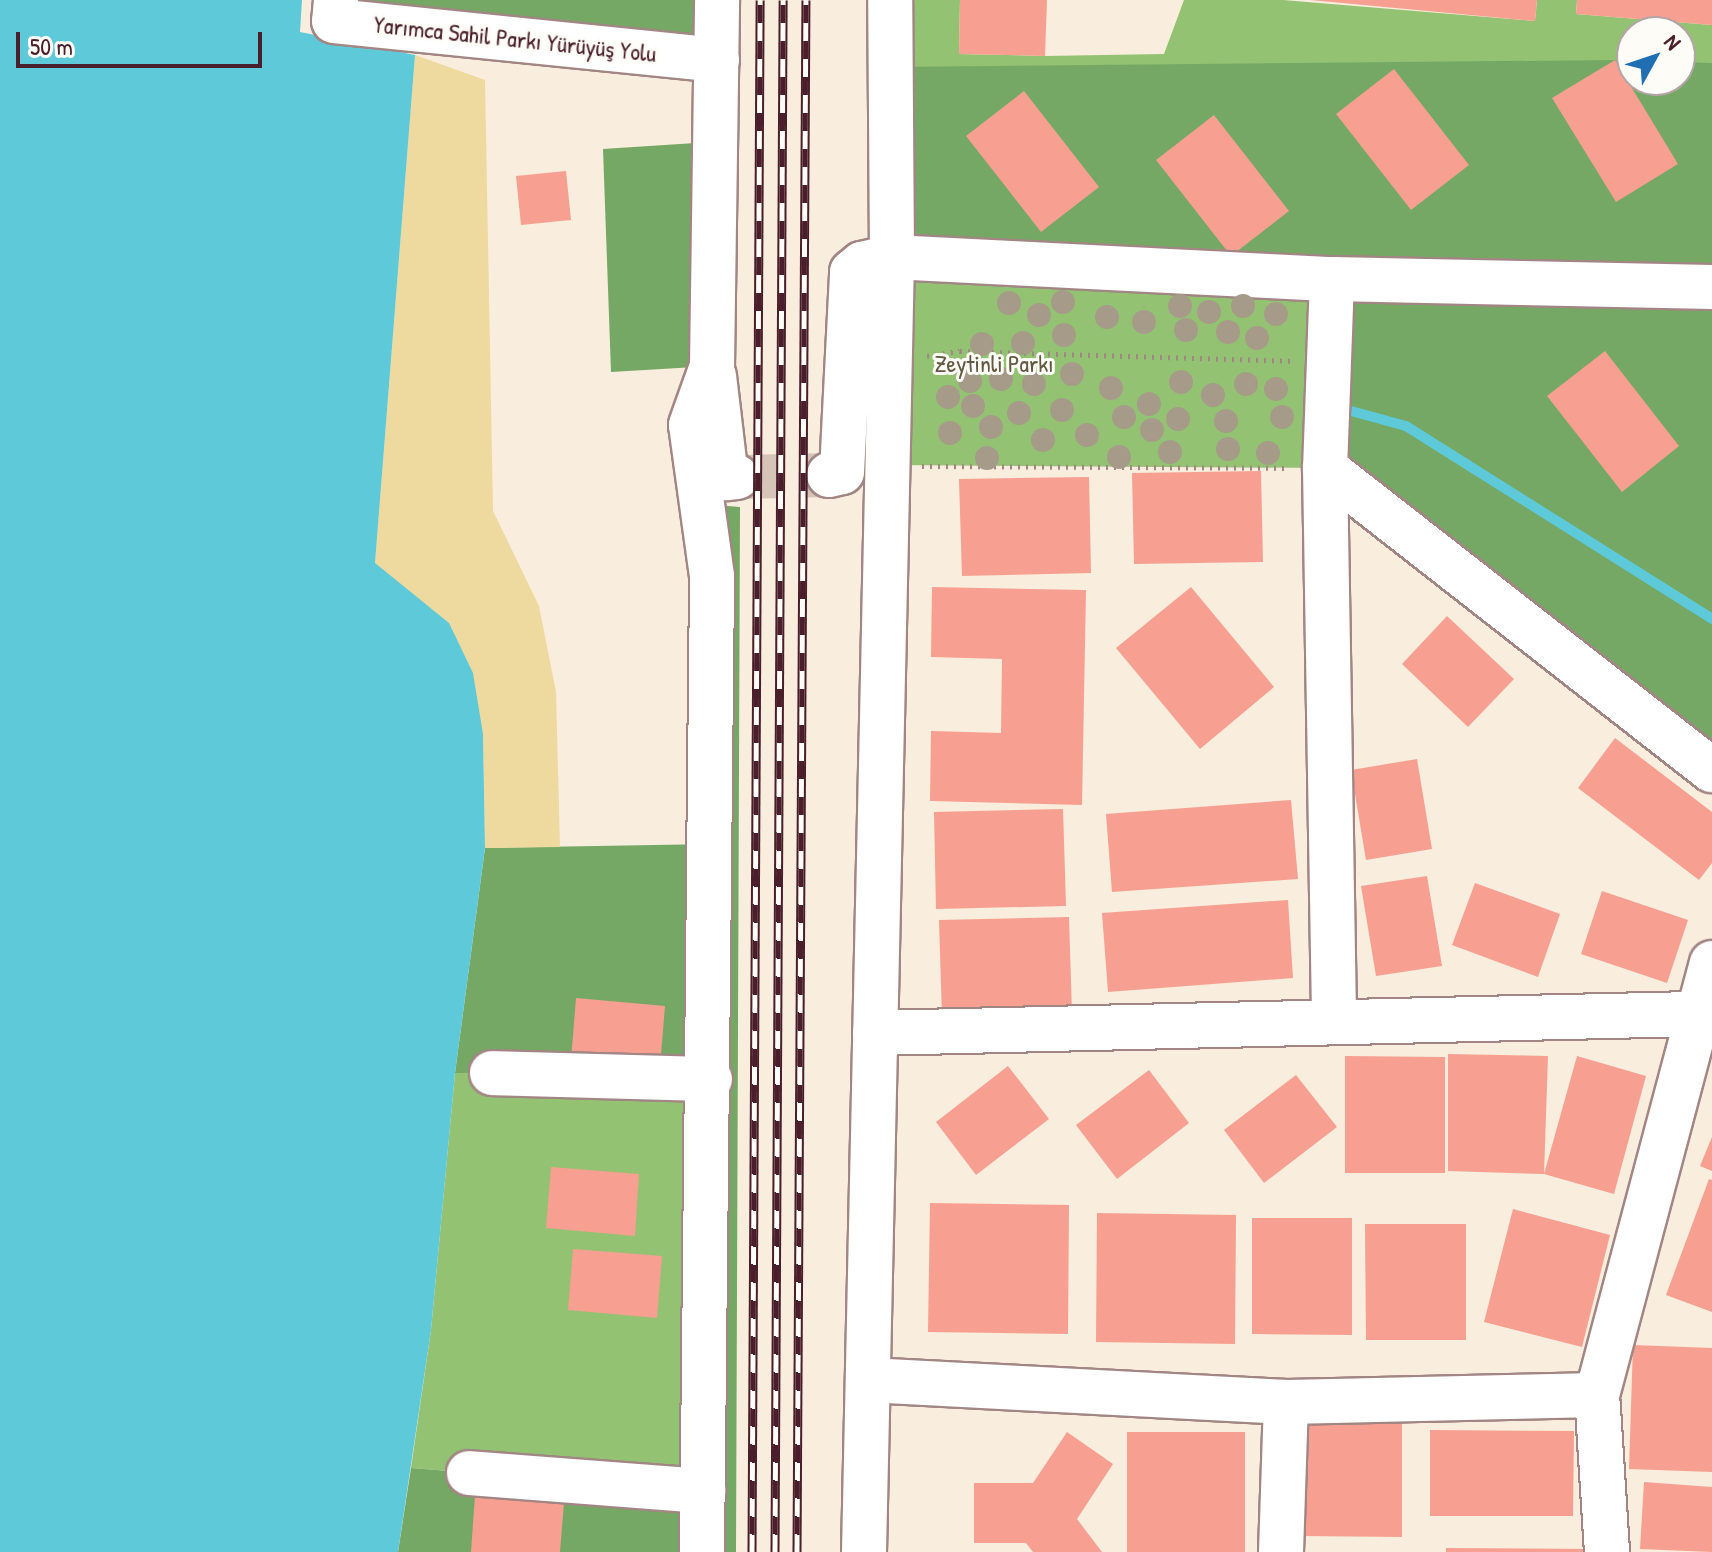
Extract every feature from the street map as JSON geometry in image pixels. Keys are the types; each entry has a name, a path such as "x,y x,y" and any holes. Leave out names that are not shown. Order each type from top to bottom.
{"street":[{"name":"Yarımca Sahil Parkı Yürüyüş Yolu","path":"336,0 334,21 717,60"},
{"path":"717,0 712,366 726,478 737,477"},
{"path":"864,1552 892,257 890,0"},
{"path":"829,475 842,472 852,272 862,264 892,257 1332,279 1712,287"},
{"path":"1332,279 1325,468 1334,1019"},
{"path":"702,1552 710,1079 712,576 691,425 712,366"},
{"path":"1325,468 1712,770"},
{"path":"1607,1552 1597,1395 1695,1014 1712,963"},
{"path":"875,1033 1334,1019 1695,1014"},
{"path":"492,1073 710,1079"},
{"path":"868,1380 1286,1402 1597,1395"},
{"path":"1281,1552 1286,1402"},
{"path":"469,1473 703,1491"}],"path":[{"path":"890,362 976,351 1277,357 1329,370"},
{"path":"888,465 1325,468"}],"green space":[{"path":"339,0 717,0 717,60"},
{"path":"892,0 960,0 959,54 1164,54 1184,0 1283,0 1535,21 1537,0 1577,0 1576,14 1616,17 1616,76 891,67"},
{"path":"1696,24 1712,25 1712,78 1696,78"},
{"path":"1616,60 1616,96 1696,96 1696,62 1712,63 1712,770 1325,468 1332,279 892,257 891,67"},
{"path":"711,142 712,366 611,372 603,149"},
{"name":"Zeytinli Parkı","path":"892,257 1332,279 1325,468 888,465"},
{"path":"702,504 740,507 736,1552 398,1552 411,1468 702,1491 710,1080 455,1073 485,848 713,844"},
{"path":"455,1073 710,1079 703,1491 411,1468 431,1330"}],"sand":[{"path":"415,55 485,80 493,511 539,606 556,692 560,847 485,848 483,734 375,563"}],"water":[{"path":"0,0 302,0 300,32 415,55 375,563 449,623 473,673 483,734 485,848 455,1073 431,1330 398,1552 0,1552"}],"building":[{"path":"960,0 1047,0 1045,56 959,54"},
{"path":"1310,0 1537,0 1535,21"},
{"path":"1577,0 1712,0 1712,25 1696,24 1696,16 1616,17 1576,14"},
{"path":"1615,60 1616,96 1637,96 1678,164 1616,202 1552,98"},
{"path":"1394,69 1469,165 1411,210 1336,114"},
{"path":"1024,91 1099,187 1041,232 966,136"},
{"path":"1214,115 1289,211 1231,256 1156,160"},
{"path":"566,171 571,220 521,225 516,176"},
{"path":"1605,351 1679,446 1622,492 1547,396"},
{"path":"1261,471 1263,562 1134,564 1132,473"},
{"path":"1089,477 1091,573 962,576 959,479"},
{"path":"932,587 1086,590 1082,805 930,801 931,731 1001,733 1002,659 931,657"},
{"path":"1191,587 1274,687 1200,749 1116,648"},
{"path":"1447,616 1514,679 1468,727 1402,664"},
{"path":"1615,738 1712,812 1712,863 1699,880 1578,788"},
{"path":"1417,759 1432,849 1366,860 1351,770"},
{"path":"1291,800 1298,879 1112,892 1106,814"},
{"path":"1063,809 1066,906 936,909 934,812"},
{"path":"1427,876 1442,966 1376,976 1361,886"},
{"path":"1475,883 1560,914 1538,977 1452,945"},
{"path":"1602,891 1688,920 1667,983 1581,954"},
{"path":"1288,900 1293,978 1108,992 1102,913"},
{"path":"1069,917 1072,1014 942,1017 939,920"},
{"path":"576,998 665,1006 660,1067 571,1060"},
{"path":"1448,1054 1548,1056 1544,1174 1448,1171"},
{"path":"1345,1056 1445,1057 1445,1173 1345,1173"},
{"path":"1577,1056 1646,1076 1614,1194 1544,1174"},
{"path":"1008,1066 1049,1119 976,1175 936,1122"},
{"path":"1149,1070 1189,1123 1117,1179 1076,1125"},
{"path":"1296,1075 1337,1127 1264,1183 1224,1130"},
{"path":"1712,1137 1712,1171 1700,1166"},
{"path":"551,1167 639,1174 635,1236 546,1228"},
{"path":"1709,1179 1712,1180 1712,1312 1666,1295"},
{"path":"930,1203 1069,1205 1068,1334 928,1332"},
{"path":"1513,1209 1610,1235 1582,1347 1484,1322"},
{"path":"1097,1213 1236,1215 1235,1344 1096,1342"},
{"path":"1252,1218 1352,1218 1352,1335 1252,1334"},
{"path":"1365,1224 1466,1224 1466,1340 1366,1340"},
{"path":"573,1249 662,1256 657,1318 568,1310"},
{"path":"1633,1345 1712,1348 1712,1472 1629,1469"},
{"path":"1302,1420 1402,1421 1402,1537 1301,1536"},
{"path":"1430,1430 1574,1431 1573,1516 1430,1516"},
{"path":"1067,1432 1113,1464 1077,1519 1102,1552 1033,1552 1026,1543 974,1543 974,1483 1033,1483"},
{"path":"1127,1432 1245,1432 1245,1552 1127,1552"},
{"path":"1644,1482 1712,1487 1712,1552 1640,1549"},
{"path":"475,1495 564,1503 560,1552 471,1552"},
{"path":"1446,1548 1590,1549 1590,1552 1446,1552"}],"waterway":[{"path":"1351,411 1406,426 1712,619"}],"tunnel":[{"path":"737,477 829,475"}],"railway":[{"path":"752,1552 760,0"},
{"path":"775,1552 783,0"},
{"path":"797,1552 806,0"}]}
